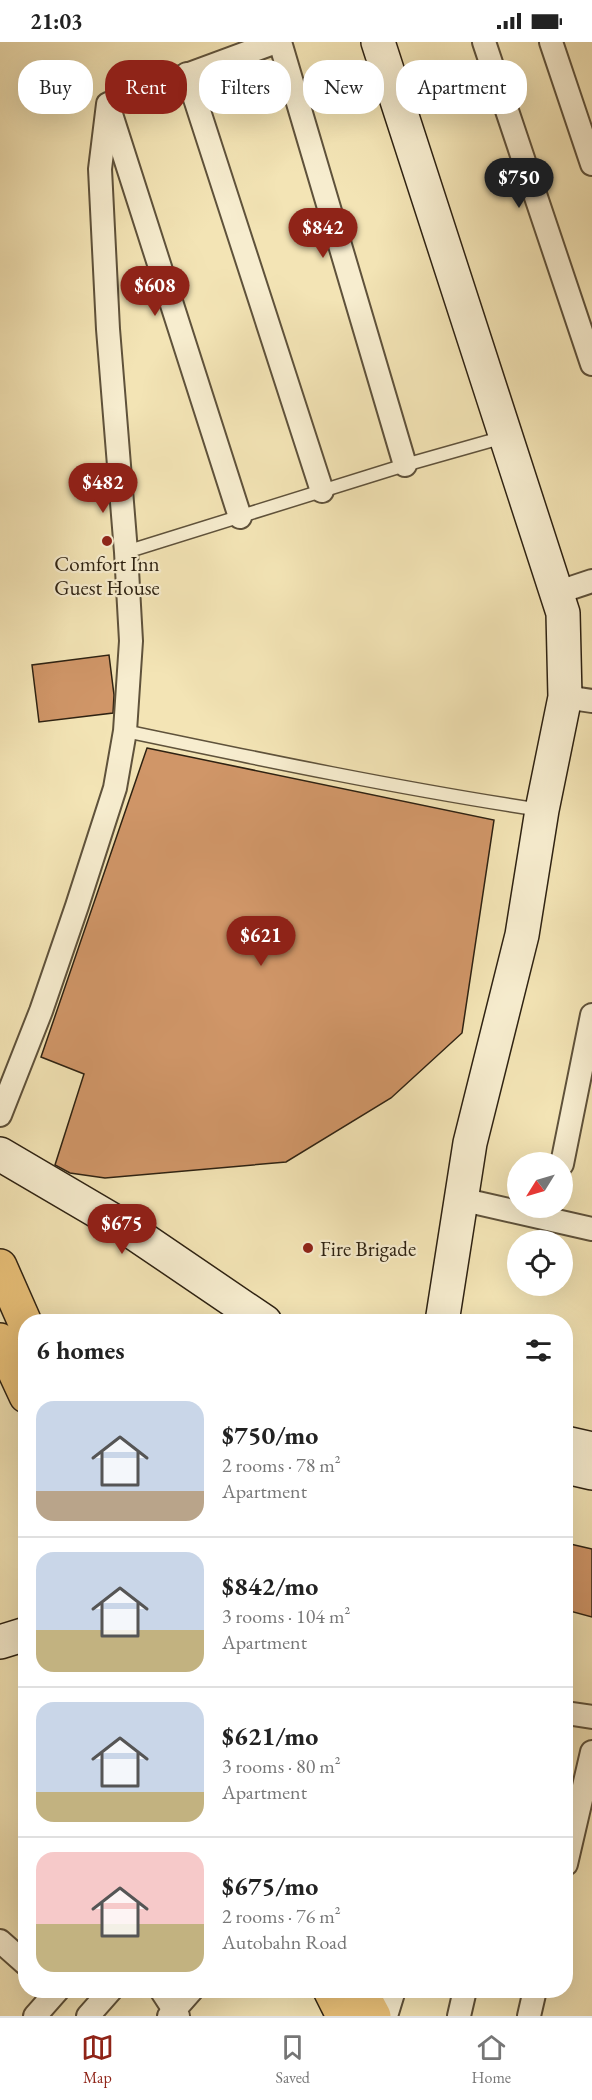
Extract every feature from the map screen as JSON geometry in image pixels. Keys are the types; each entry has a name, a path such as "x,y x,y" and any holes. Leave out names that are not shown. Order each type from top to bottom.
{"highway":[{"path":"0,1266 21,1314"},
{"path":"0,1340 18,1379"},
{"path":"334,1998 343,2016"},
{"path":"364,1998 374,2016"}],"street":[{"path":"276,42 187,74 322,492"},
{"path":"280,42 405,465"},
{"path":"378,42 563,613 578,699 542,810 522,935 470,1143 443,1314"},
{"path":"484,42 592,364"},
{"path":"551,42 592,164"},
{"path":"0,1115 40,1011 115,788 125,731 131,641 108,329 100,170 107,114"},
{"path":"111,114 240,517"},
{"path":"556,593 592,581"},
{"path":"564,1152 592,1015"},
{"path":"0,1154 131,1231 254,1314"},
{"path":"460,1199 507,1207"},
{"path":"563,1218 592,1229"},
{"path":"573,1445 592,1449"},
{"path":"573,1469 592,1473"},
{"path":"0,1642 18,1636"},
{"path":"573,1714 592,1717"},
{"path":"573,1834 592,1752"},
{"path":"0,1941 18,1957"},
{"path":"35,2016 51,1998"},
{"path":"88,2016 104,1998"},
{"path":"165,1998 173,2014 186,1998"},
{"path":"386,2016 392,1998"},
{"path":"459,2016 463,1998"},
{"path":"529,2016 534,1998"}],"lane":[{"path":"126,552 405,465 507,436"},
{"path":"125,731 299,767 542,810"}],"building":[{"path":"109,655 114,695 113,713 39,722 32,665"},
{"path":"147,748 494,820 462,1033 391,1098 286,1162 105,1178 70,1173 55,1165 84,1074 41,1057"},
{"path":"573,1545 592,1549 592,1617 573,1612"}],"place":[{"name":"Comfort Inn Guest House","path":"107,541"},
{"name":"Fire Brigade","path":"308,1248"}]}
